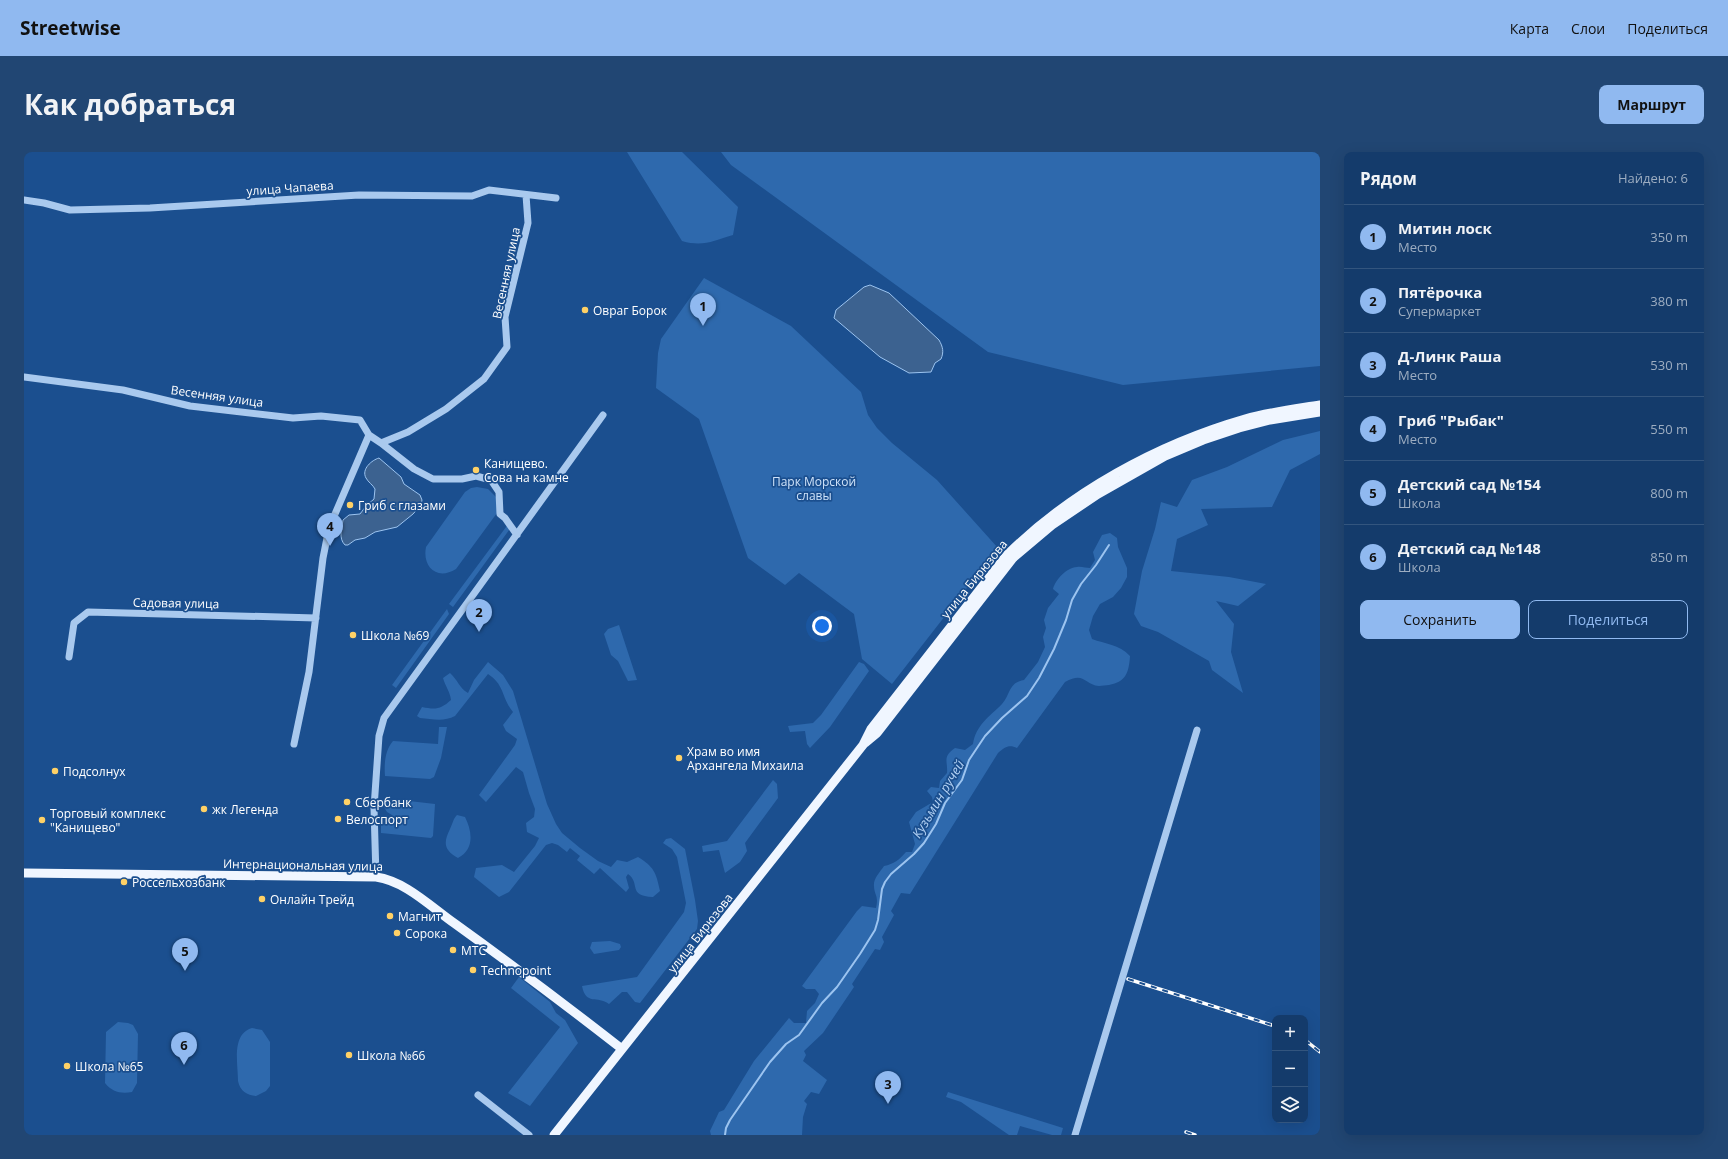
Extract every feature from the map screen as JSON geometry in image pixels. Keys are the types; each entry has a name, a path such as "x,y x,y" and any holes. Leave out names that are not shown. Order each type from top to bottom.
{"main road":[{"name":"улица Бирюзова","path":"863,745 870,729 1006,556 1031,532 1060,509 1134,464 1172,445 1208,431 1247,419 1277,412 1320,406"},
{"name":"улица Бирюзова","path":"554,1135 863,745 877,733 1013,558 1040,534 1098,494 1139,469 1184,448 1239,428 1270,420 1320,412"},
{"name":"Интернациональная улица","path":"24,873 376,876 387,878 412,893 511,964 622,1049"}],"street":[{"name":"улица Чапаева","path":"24,200 44,203 70,210 150,208 359,195 472,196 489,190 556,198"},
{"name":"Весенняя улица","path":"381,443 408,432 446,409 484,379 507,347 505,318 528,222 526,195"},
{"name":"Весенняя улица","path":"24,377 123,390 190,406 293,418 321,416 360,420 369,435"},
{"path":"376,876 373,836 375,786 379,736 384,718 603,415"},
{"path":"294,744 309,672 323,558 329,528 369,435 414,469 433,479 462,480 476,476 491,480 499,492 500,514 517,535"},
{"name":"Садовая улица","path":"69,657 74,623 88,612 316,618"},
{"path":"1075,1135 1197,730"},
{"path":"478,1096 529,1135"}],"green space":[{"path":"627,152 682,152 738,207 733,235 702,243 689,243 682,241"},
{"path":"721,152 1320,152 1320,366 1123,385 988,352 731,165"},
{"name":"Парк Морской славы","path":"704,278 791,326 861,392 868,415 877,428 892,443 937,480 998,548 892,684 862,659 854,614 799,573 785,585 748,558 699,419 656,388 658,353 661,339"},
{"path":"1320,431 1320,454 1290,470 1272,507 1201,509 1208,525 1177,539 1171,571 1229,577 1266,584 1238,606 1216,601 1234,624 1231,652 1243,693 1212,670 1209,661 1158,632 1141,626 1134,614 1142,571 1155,529 1161,502 1177,507 1192,480 1227,467 1283,440"},
{"path":"477,487 488,489 496,497 498,502 497,513 456,569 449,572 437,573 432,570 426,561 426,547 465,492 471,488"},
{"path":"509,523 512,526 453,607 449,604"},
{"path":"1110,533 1117,538 1118,547 1127,568 1127,577 1121,588 1113,597 1100,604 1093,616 1089,630 1092,639 1117,647 1130,656 1129,667 1126,675 1115,684 1101,686 1094,685 1081,678 1072,679 1065,682 1017,748 1012,746 1007,747 998,753 910,894 901,893 891,911 894,915 882,937 884,942 880,950 875,949 852,984 854,987 823,1033 804,1051 806,1055 803,1061 827,1080 819,1094 811,1092 804,1101 807,1104 803,1117 802,1135 711,1135 710,1131 719,1112 724,1110 754,1061 789,1018 794,1023 806,1023 807,1011 815,1003 819,994 815,989 806,989 802,986 857,911 862,906 876,908 877,898 874,883 884,866 896,861 906,852 912,852 915,844 909,822 916,812 933,802 932,797 927,791 931,787 939,788 940,781 947,773 946,759 948,754 955,748 965,750 973,744 980,726 1002,704 1012,686 1019,681 1024,680 1038,662 1045,647 1043,637 1046,628 1044,620 1048,608 1059,594 1053,589 1056,581 1069,569 1080,567 1090,568 1095,560 1093,552 1102,535"},
{"path":"447,609 449,614 396,688 392,685"},
{"path":"619,625 637,680 628,681 618,661 611,655 604,634 608,629"},
{"path":"488,662 503,675 513,691 547,804 562,833 598,861 611,867 617,860 627,862 638,857 651,867 656,875 660,891 653,897 645,896 637,892 634,881 628,874 626,877 629,888 626,892 600,868 594,874 577,860 580,856 570,848 567,852 558,845 552,843 546,845 509,892 499,897 474,877 476,868 502,865 514,872 535,846 539,838 527,832 526,823 534,817 535,809 523,772 516,767 486,802 479,795 515,745 517,739 506,731 503,725 513,712 497,682 488,674 455,716 438,720 420,718 417,716 422,707 438,708 451,700 443,678 450,673 468,693 474,680"},
{"path":"859,662 864,664 869,671 830,727 810,748 807,744 805,731 790,732 788,726 813,723 821,715"},
{"path":"439,727 447,727 441,758 434,777 430,779 385,776 386,757 388,749 393,741 438,744"},
{"path":"773,780 777,784 778,798 745,843 747,851 740,862 725,873 719,850 703,852 702,846 727,841"},
{"path":"392,799 435,804 433,836 431,838 381,833 381,824 394,820 392,815 387,812 384,807 386,802"},
{"path":"457,815 465,817 470,834 470,845 458,858 447,849 446,846 446,838"},
{"path":"671,838 685,849 695,900 698,921 697,929 640,1003 635,1002 627,992 622,992 609,1004 605,1001 589,998 586,996 582,986 637,977 684,912 686,903 677,857 672,849 663,843 666,839"},
{"path":"610,941 620,944 621,947 619,950 594,954 590,948 592,942"},
{"path":"519,977 550,1002 556,1013 565,1020 578,1043 530,1106 508,1093 560,1027 511,988"},
{"path":"118,1022 133,1025 138,1034 137,1083 132,1092 117,1092 105,1083 106,1032"},
{"path":"252,1028 262,1030 270,1042 270,1086 266,1091 256,1096 244,1092 238,1081 238,1043 245,1031"},
{"path":"948,1092 1063,1128 1061,1135 1052,1135 1020,1126 1017,1135 1009,1135 961,1102 946,1097"}],"shaded area":[{"path":"870,285 889,293 939,340 943,354 941,359 935,363 931,372 909,373 880,357 834,318 836,310 864,287"},
{"path":"379,458 401,477 404,484 420,495 422,500 421,505 413,514 397,527 375,532 365,538 355,540 348,545 345,545 341,536 343,520 349,515 360,514 374,499 375,489 366,478 365,471 370,463"}],"waterway":[{"name":"Кузьмин ручей","path":"725,1135 726,1128 730,1120 770,1062 786,1044 799,1035 822,1003 837,987 860,954 875,930 878,920 882,889 885,882 891,874 924,843 936,824 945,803 962,780 969,760 985,736 1002,718 1027,696 1039,678 1054,649 1066,620 1072,600 1081,584 1109,545"}],"railway":[{"path":"1128,979 1272,1025"},
{"path":"1308,1042 1320,1052"},
{"path":"1186,1132 1195,1135"}],"place":[{"name":"Овраг Борок","path":"585,310"},
{"name":"Митин лоск","path":"703,326"},
{"name":"Канищево. Сова на камне","path":"476,470"},
{"name":"Гриб с глазами","path":"350,505"},
{"name":"Гриб \"Рыбак\"","path":"330,546"},
{"name":"Пятёрочка","path":"479,632"},
{"name":"Школа №69","path":"353,635"},
{"name":"Храм во имя Архангела Михаила","path":"679,758"},
{"name":"Подсолнух","path":"55,771"},
{"name":"Сбербанк","path":"347,802"},
{"name":"жк Легенда","path":"204,809"},
{"name":"Велоспорт","path":"338,819"},
{"name":"Торговый комплекс \"Канищево\"","path":"42,820"},
{"name":"Россельхозбанк","path":"124,882"},
{"name":"Онлайн Трейд","path":"262,899"},
{"name":"Магнит","path":"390,916"},
{"name":"Сорока","path":"397,933"},
{"name":"МТС","path":"453,950"},
{"name":"Technopoint","path":"473,970"},
{"name":"Детский сад №154","path":"185,971"},
{"name":"Школа №66","path":"349,1055"},
{"name":"Детский сад №148","path":"184,1065"},
{"name":"Школа №65","path":"67,1066"},
{"name":"Д-Линк Раша","path":"888,1104"}]}
